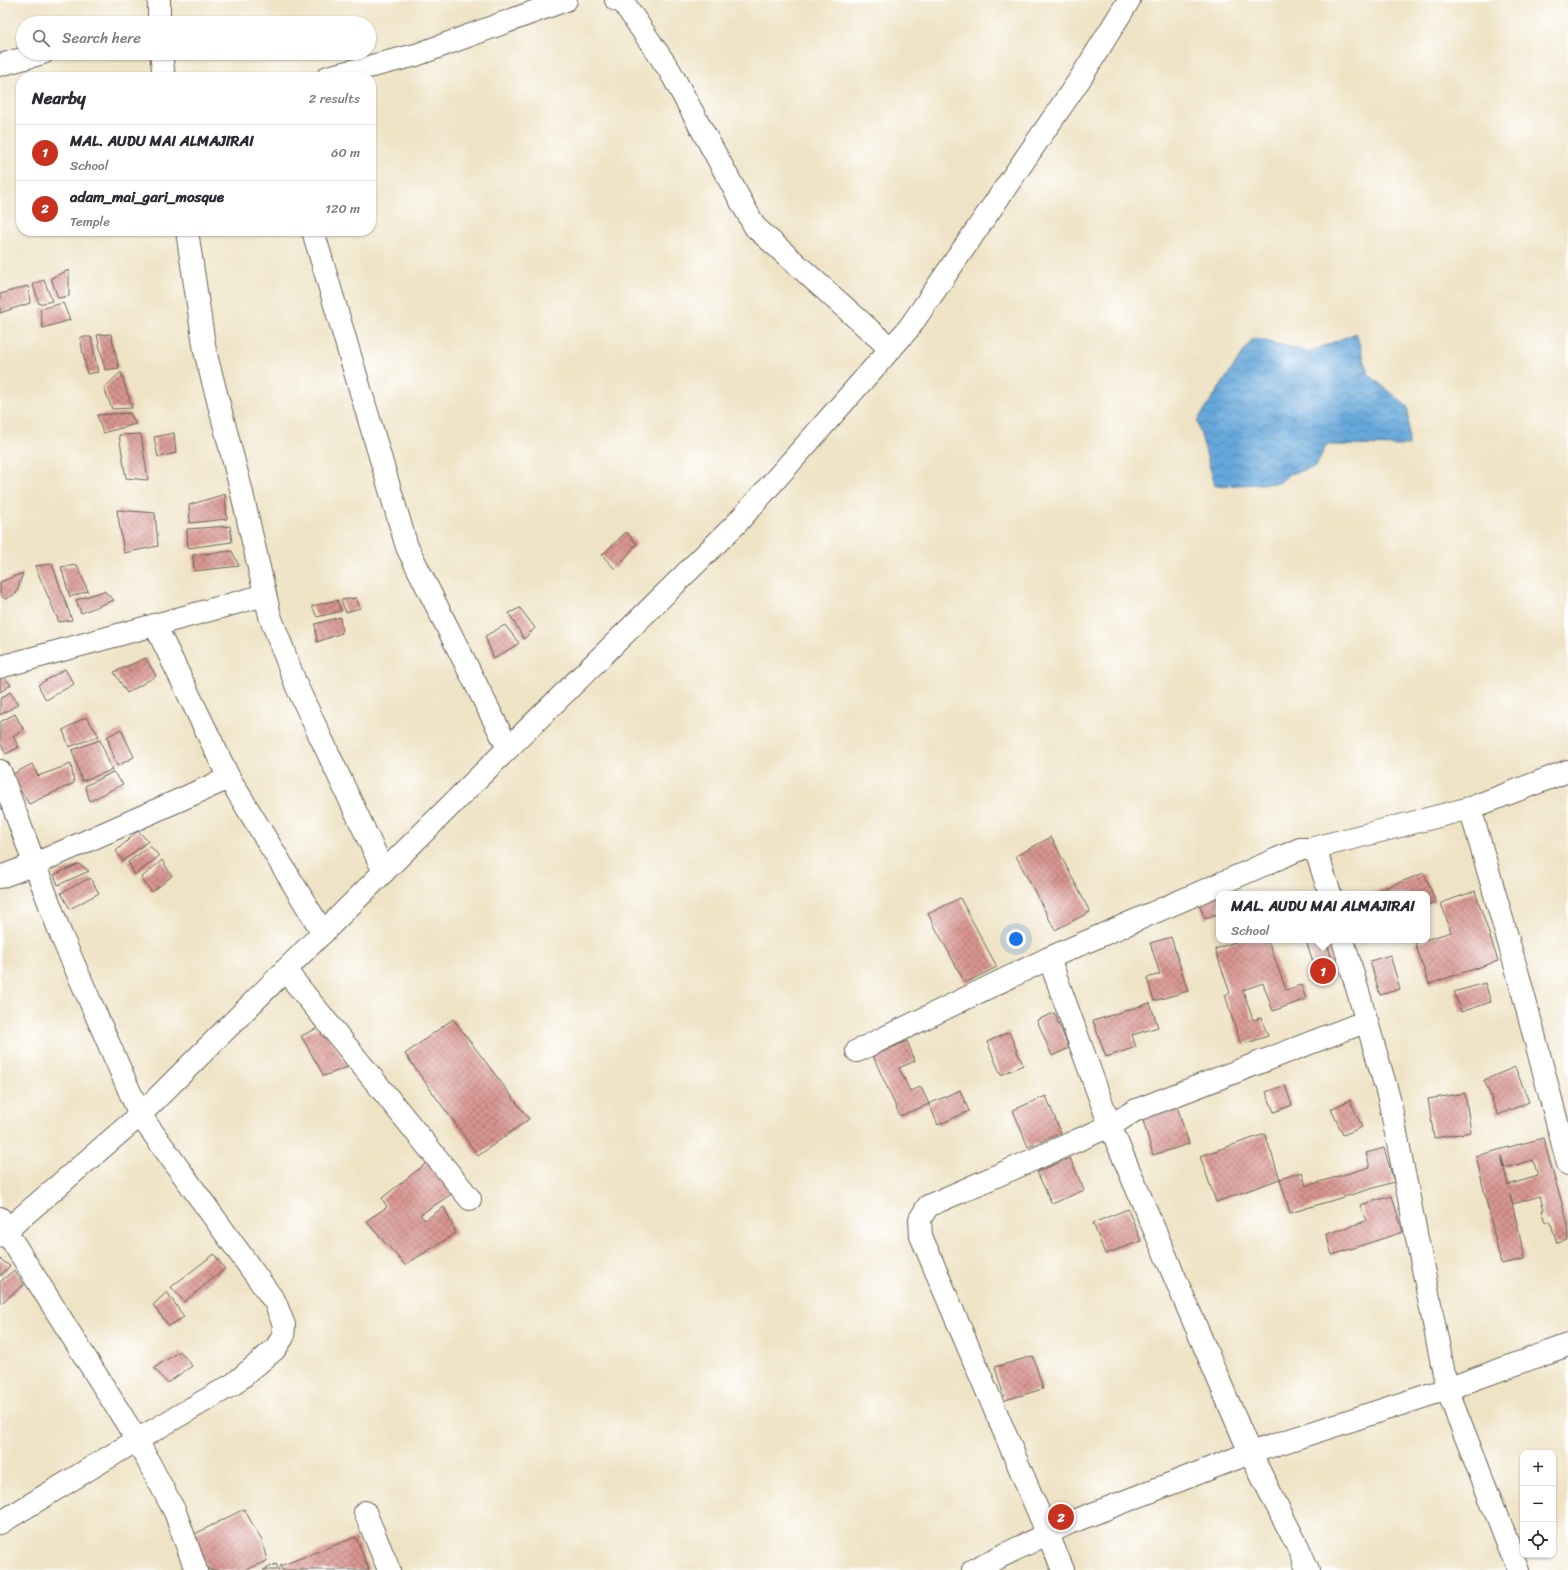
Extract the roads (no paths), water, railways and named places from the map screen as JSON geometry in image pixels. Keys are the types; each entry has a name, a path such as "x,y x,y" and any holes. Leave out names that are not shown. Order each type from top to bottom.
{"street":[{"path":"348,72 416,55 566,0"},
{"path":"616,0 623,2 670,71 755,226 891,349"},
{"path":"196,1570 174,1512 137,1440 2,1228 140,1115 508,748 737,523 909,328 1080,79 1129,0"},
{"path":"0,65 18,60"},
{"path":"162,60 163,72"},
{"path":"188,236 205,351 241,490 270,616 297,687 384,872"},
{"path":"314,236 407,547 508,748"},
{"path":"0,667 265,595"},
{"path":"155,625 228,778 323,933"},
{"path":"0,771 61,935 140,1115 275,1302 284,1325 283,1336 275,1349 235,1383 0,1523"},
{"path":"857,1051 1049,958 1300,849 1310,849 1470,808 1568,771"},
{"path":"0,877 35,864 228,778"},
{"path":"1470,808 1568,1164"},
{"path":"1310,849 1317,854 1329,891"},
{"path":"1344,943 1389,1098 1446,1389 1518,1570"},
{"path":"1049,958 1110,1126 1250,1453 1298,1547 1308,1570"},
{"path":"285,970 470,1199"},
{"path":"1063,1570 921,1236 920,1219 928,1206 1110,1126 1134,1111 1367,1021"},
{"path":"972,1570 1069,1523 1250,1453 1446,1389 1568,1346"},
{"path":"365,1512 389,1570"}],"water":[{"path":"1356,333 1369,375 1408,407 1409,446 1326,445 1316,467 1289,474 1279,483 1215,486 1197,421 1253,338 1309,352"}],"place":[{"name":"MAL. AUDU MAI ALMAJIRAI","path":"1323,971"},
{"name":"adam_mai_gari_mosque","path":"1061,1517"}]}
